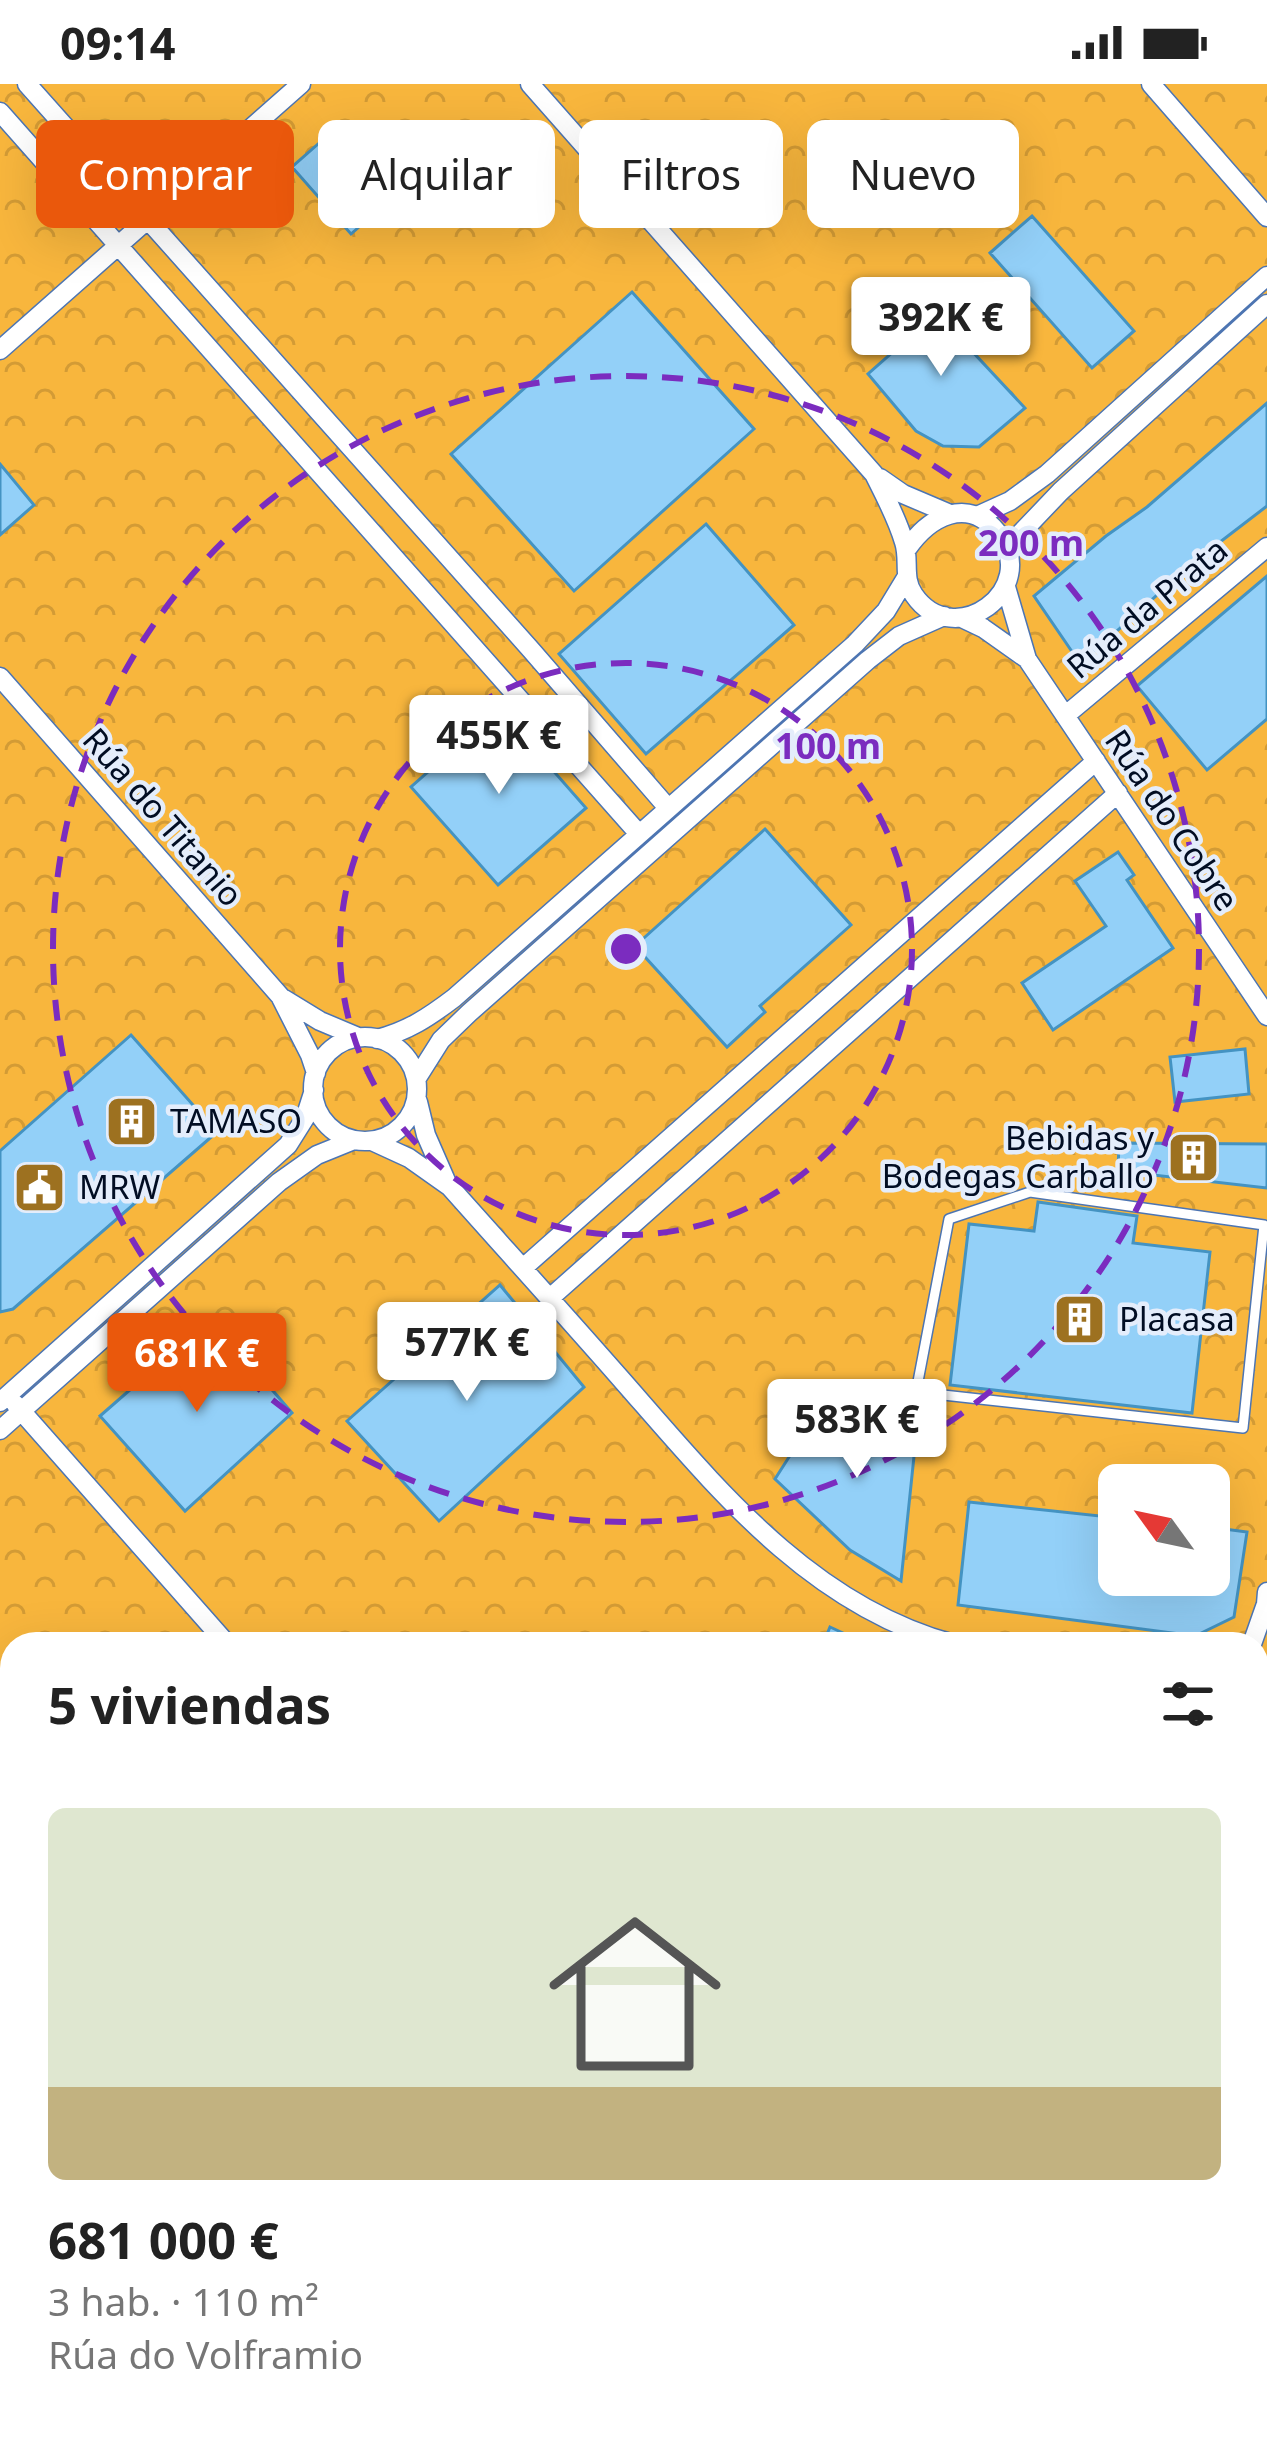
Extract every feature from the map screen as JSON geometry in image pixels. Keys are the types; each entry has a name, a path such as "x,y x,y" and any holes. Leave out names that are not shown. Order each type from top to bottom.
{"street":[{"path":"27,84 59,120"},
{"path":"262,120 302,84"},
{"path":"530,84 874,474 903,494 950,514 991,512 1028,489 1267,277"},
{"path":"1151,84 1267,218"},
{"path":"0,112 639,834"},
{"path":"0,350 140,228"},
{"path":"154,228 668,808"},
{"path":"1008,550 1061,491 1267,304"},
{"path":"874,474 907,549 906,578 914,595 927,608 983,628 1027,659"},
{"path":"907,549 930,522 950,514"},
{"path":"0,1430 292,1171 317,1155 386,1136 401,1126 411,1115 417,1088 441,1040 868,660 898,636 952,617 980,613 994,603 1006,587 1008,550 990,524 976,516"},
{"name":"Rúa da Prata","path":"1066,715 1267,547"},
{"path":"216,1632 22,1411 2,1395 288,1144 305,1118 325,1056 339,1045 401,1033 454,998 855,644 886,611 906,578"},
{"path":"1006,587 1027,659"},
{"name":"Rúa do Cobre","path":"1027,659 1267,1016"},
{"name":"Rúa do Titanio","path":"0,677 280,996"},
{"path":"523,1268 1096,761"},
{"path":"550,1298 1118,793"},
{"path":"280,996 320,1022 396,1048 410,1062 426,1135 449,1187"},
{"path":"280,996 310,1055 317,1108 326,1122 339,1134 409,1158 449,1187 768,1539 870,1612 918,1632"},
{"path":"1266,1607 1267,1592"}],"lane":[{"path":"1030,1192 1264,1225 1262,1293 1243,1429 916,1392 949,1219 1030,1192"}],"green space":[{"path":"0,84 1267,84 1267,1632 0,1632"}],"building":[{"path":"318,144 318,197 294,169"},
{"path":"1032,216 1134,331 1092,368 990,253"},
{"path":"928,288 951,313 943,320 1025,408 979,447 943,446 916,431 868,374 895,350 880,333"},
{"path":"632,292 754,429 574,591 451,454"},
{"path":"1267,403 1267,506 1194,562 1090,655 1075,656 1034,596"},
{"path":"0,464 34,505 0,535"},
{"path":"706,524 794,625 646,754 559,654"},
{"path":"1267,576 1267,719 1207,770 1137,686"},
{"path":"499,709 586,808 498,885 411,787"},
{"path":"765,829 851,925 760,1006 765,1012 727,1047 635,946"},
{"path":"1118,852 1134,875 1127,880 1173,948 1053,1030 1022,983 1106,926 1075,881"},
{"path":"131,1035 217,1132 13,1309 0,1312 0,1151"},
{"path":"1245,1049 1249,1094 1175,1102 1170,1057"},
{"name":"Bebidas y Bodegas Carballo","path":"1119,1143 1267,1144 1267,1188 1118,1171"},
{"name":"Placasa","path":"1038,1202 1137,1216 1133,1243 1210,1252 1192,1413 950,1385 969,1224 1034,1231"},
{"path":"500,1285 584,1387 439,1521 347,1421"},
{"path":"211,1319 292,1413 185,1511 100,1416"},
{"path":"821,1407 918,1418 901,1581 850,1550 775,1479"},
{"path":"969,1502 1098,1516 1098,1596 1230,1596 1230,1530 1247,1532 1234,1617 1203,1632 1164,1632 958,1605"}],"place":[{"name":"TAMASO","path":"131,1121"},
{"name":"Bebidas y Bodegas Carballo","path":"1193,1157"},
{"name":"MRW","path":"40,1187"},
{"name":"Placasa","path":"1080,1319"}]}
